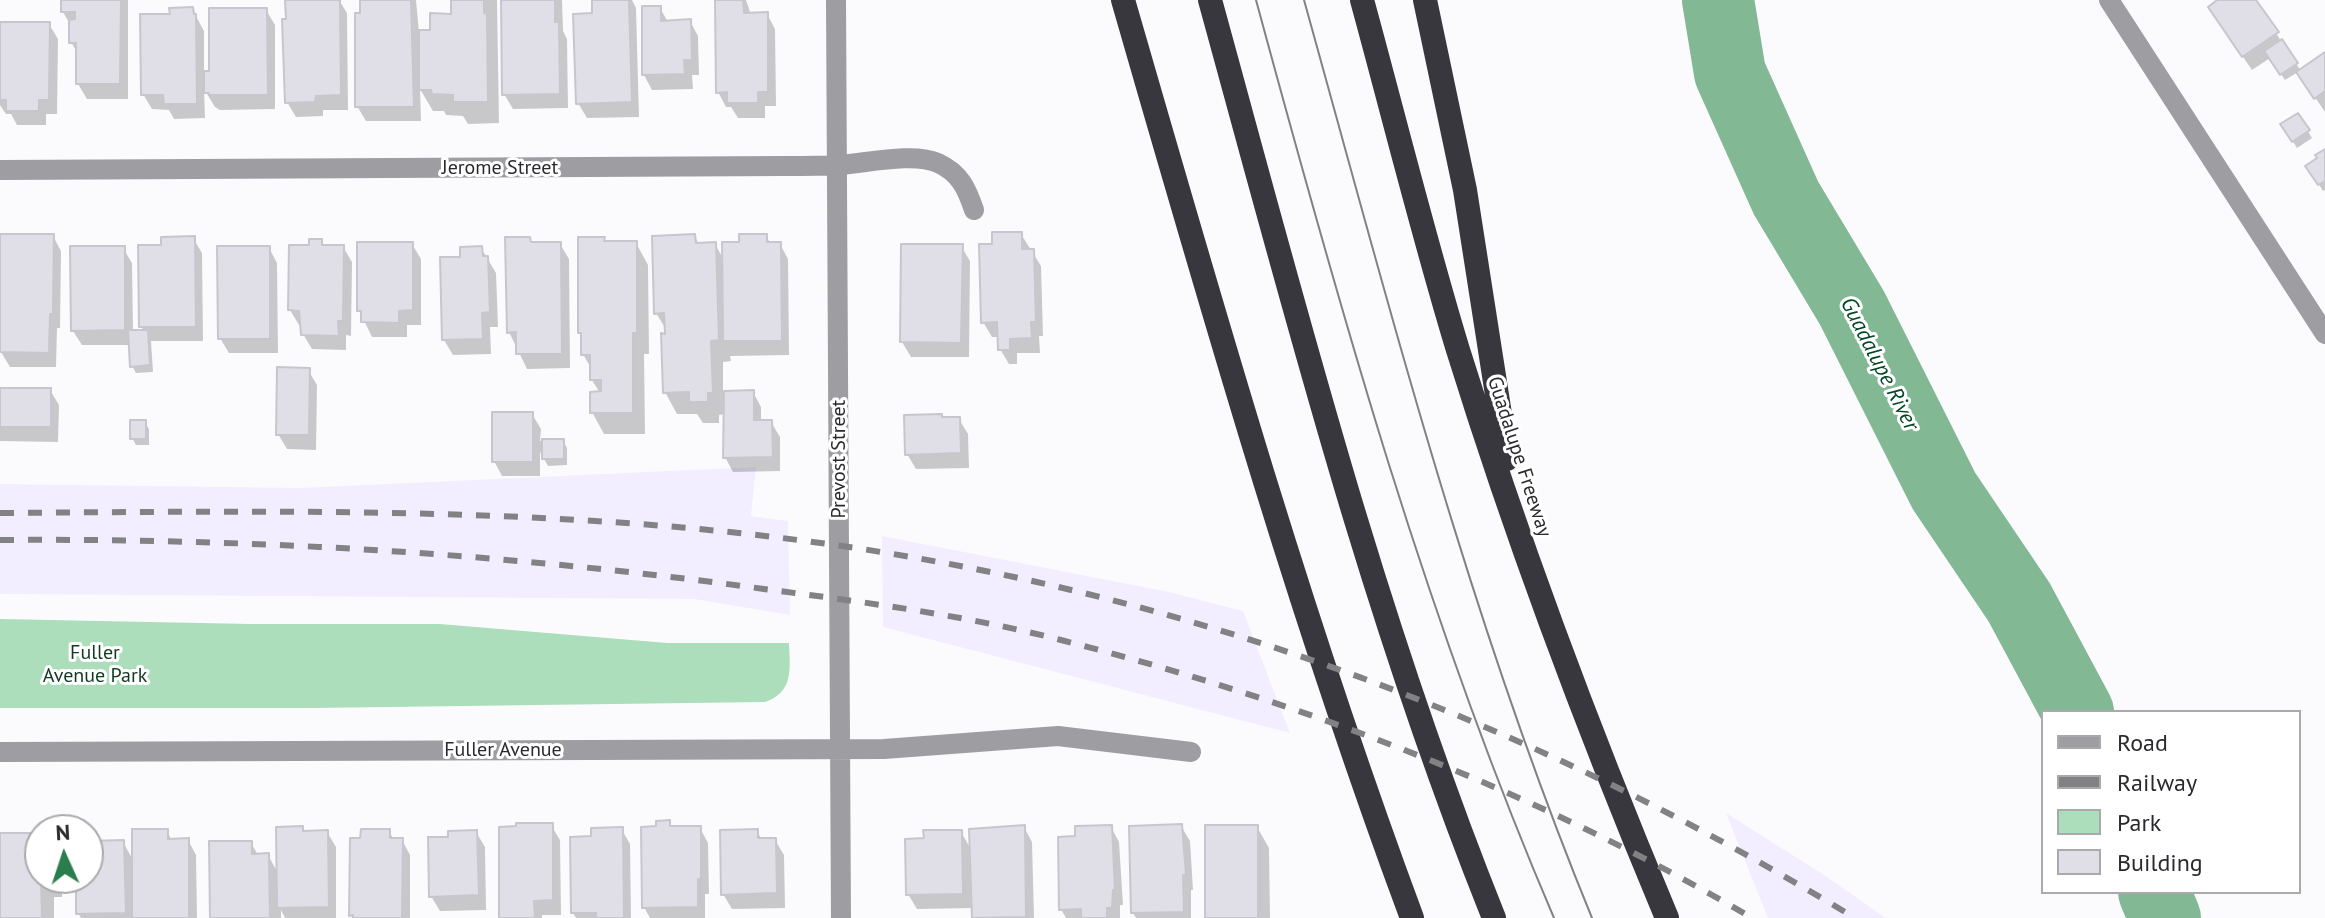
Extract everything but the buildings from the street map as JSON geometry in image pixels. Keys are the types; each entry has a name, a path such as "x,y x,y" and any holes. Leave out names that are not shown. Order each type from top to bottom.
{"highway":[{"path":"1123,0 1231,375 1334,694 1412,918"},
{"path":"1210,0 1367,562 1424,732 1494,918"},
{"name":"Guadalupe Freeway","path":"1362,0 1458,349 1517,528 1573,687 1667,918"},
{"path":"1425,0 1465,190 1517,528"}],"street":[{"name":"Prevost Street","path":"836,0 841,918"},
{"path":"2109,0 2325,334"},
{"name":"Jerome Street","path":"0,170 837,165 912,159 935,162 952,171 966,186 974,210"},
{"name":"Fuller Avenue","path":"0,752 884,749 1058,736 1191,752"}],"shaded area":[{"path":"756,467 751,516 788,521 790,615 694,599 0,594 0,484 301,488"},
{"path":"882,536 1169,592 1243,611 1290,733 883,627"},
{"path":"1726,813 1824,875 1886,918 1768,918"}],"green space":[{"name":"Fuller Avenue Park","path":"0,619 440,624 667,643 789,643 789,670 786,686 765,702 313,708 0,708"}],"waterway":[{"name":"Guadalupe River","path":"1718,0 1730,73 1786,198 1852,308 1944,491 2019,602 2077,710"},
{"name":"Guadalupe River","path":"2155,894 2165,918"}],"tram line":[{"path":"1256,0 1354,349 1426,579 1508,806 1554,918"},
{"path":"1304,0 1434,464 1508,693 1592,918"}],"railway":[{"path":"0,513 331,512 552,518 772,537 881,552 1012,577 1139,607 1264,644 1386,687 1506,736 1624,791 1740,851 1855,918"},
{"path":"0,540 287,545 479,558 669,577 988,623 1061,640 1241,692 1416,755 1587,830 1752,918"}]}
